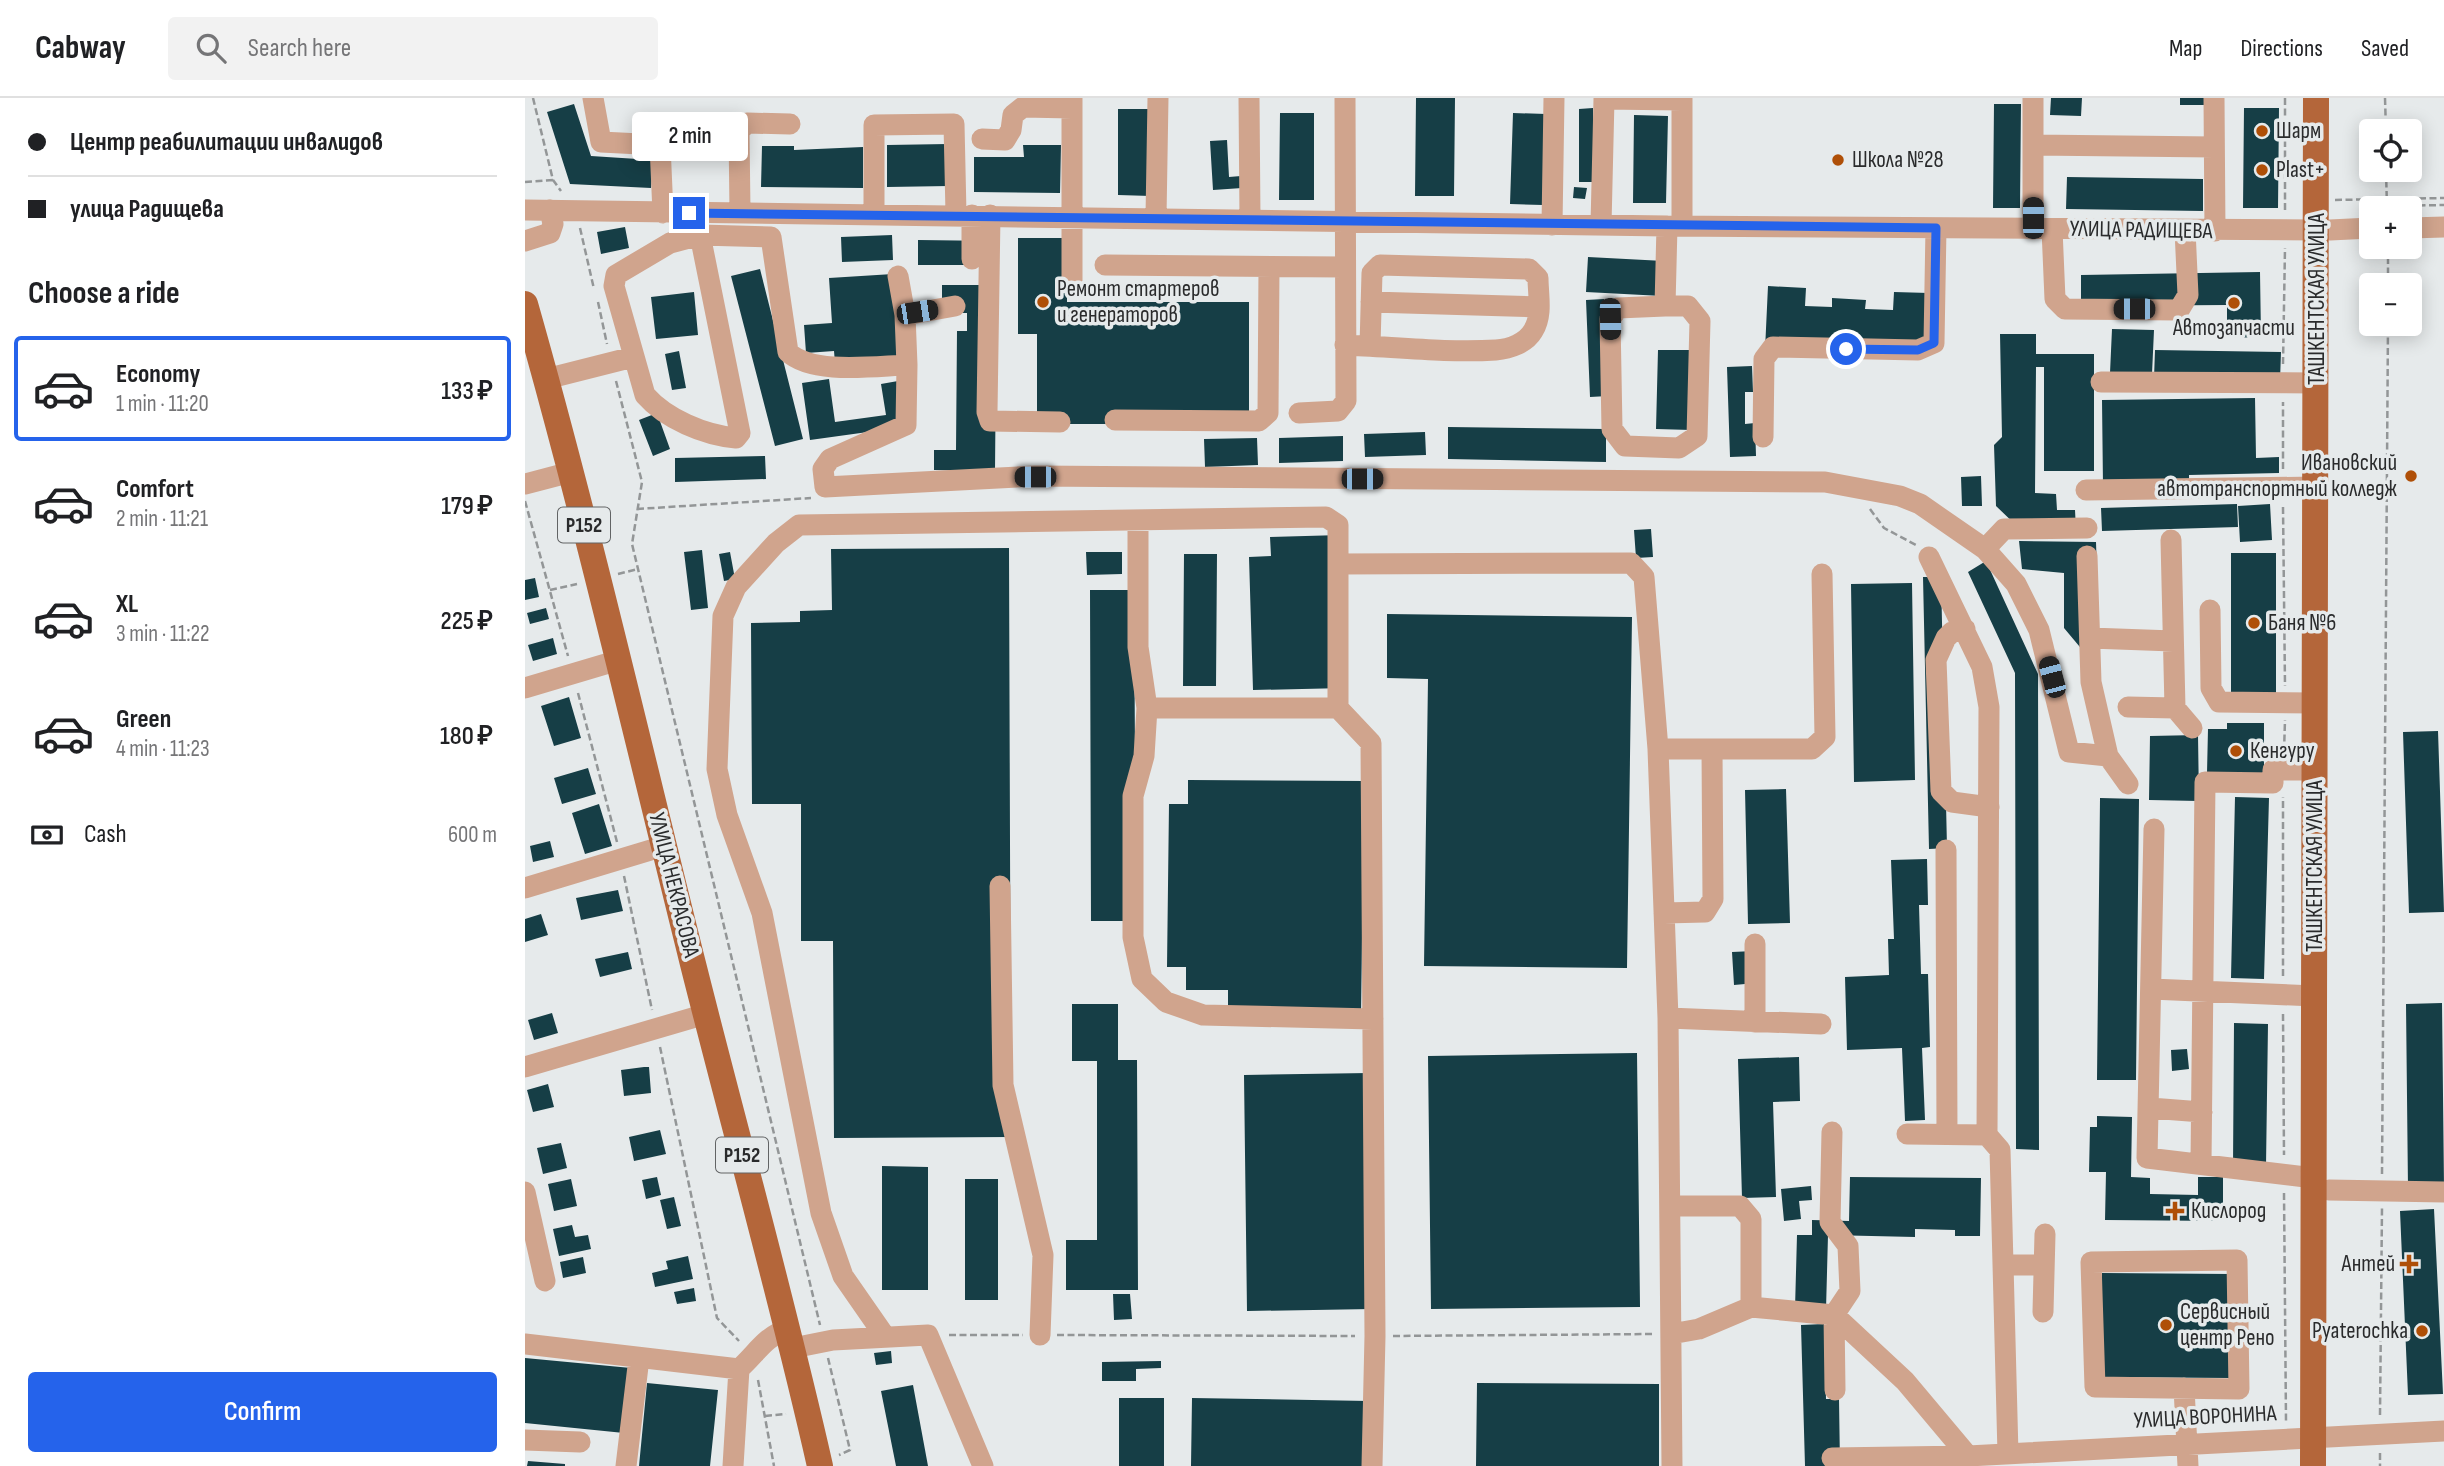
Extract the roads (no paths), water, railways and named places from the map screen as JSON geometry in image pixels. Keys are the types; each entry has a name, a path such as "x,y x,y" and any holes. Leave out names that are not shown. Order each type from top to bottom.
{"main road":[{"name":"ТАШКЕНТСКАЯ УЛИЦА","path":"2316,98 2323,200"},
{"name":"ТАШКЕНТСКАЯ УЛИЦА","path":"2329,98 2323,200 2319,1186 2321,1438 2329,1466"},
{"name":"ТАШКЕНТСКАЯ УЛИЦА","path":"2319,1186 2314,996 2316,383 2323,230"},
{"name":"УЛИЦА НЕКРАСОВА","path":"525,304 619,660 820,1466"},
{"name":"ТАШКЕНТСКАЯ УЛИЦА","path":"2313,1466 2321,1438"}],"street":[{"path":"593,98 601,142 660,145 663,213"},
{"path":"1156,218 1157,98"},
{"path":"1249,98 1250,219"},
{"path":"1299,413 1338,411 1346,401 1343,221 1345,98"},
{"path":"1552,225 1554,98"},
{"path":"2033,98 2033,145 2043,229 2055,299 2065,309 2179,310 2188,295 2185,230"},
{"path":"2214,98 2215,231"},
{"path":"1601,225 1604,99 1682,99 1674,226 1665,306"},
{"path":"982,139 1005,140 1011,130 1013,115 1023,107 1072,103 1072,284"},
{"path":"740,212 739,131 747,123 790,124"},
{"path":"874,214 874,125 954,124 973,215 986,412 990,421 1060,422"},
{"path":"2033,145 2214,147"},
{"name":"УЛИЦА РАДИЩЕВА","path":"525,210 1552,225 2215,231 2359,229"},
{"path":"525,241 550,233 553,224 550,210"},
{"path":"770,213 788,352 796,360 830,357 907,365"},
{"path":"972,259 973,215"},
{"path":"2422,228 2444,227"},
{"path":"1763,437 1764,359 1773,347 1918,350 1934,343 1936,228"},
{"path":"700,235 740,433 736,438 680,422 657,408 645,395 614,286 616,275 670,243 700,235 771,237"},
{"path":"1105,265 1344,267"},
{"path":"1345,345 1370,346 1498,350 1520,344 1533,332 1539,307 1538,278 1529,270 1380,265 1372,273 1370,346"},
{"path":"1115,420 1259,421 1268,413 1269,267"},
{"path":"898,276 905,314 906,425 830,459 823,469 825,487 1023,477 1825,482 1900,496 1920,504 1985,549 2016,584 2039,630 2069,752 2108,755"},
{"path":"1371,302 1539,307"},
{"path":"905,314 955,306"},
{"path":"1665,306 1688,306 1700,321 1697,436 1679,448 1625,446 1612,429 1610,319 1618,308 1665,306"},
{"path":"546,379 633,357"},
{"path":"2101,382 2316,383"},
{"path":"525,484 571,472"},
{"path":"2086,490 2316,486"},
{"path":"884,1335 843,1276 821,1213 762,913 727,815 717,769 723,616 736,587 776,543 799,525 842,522 1137,522 1326,517 1338,525 1338,708 1371,743 1375,1336 1372,1466"},
{"path":"1137,522 1138,647 1147,708 1144,756 1133,796 1133,937 1142,979 1166,1003 1203,1015 1373,1019"},
{"path":"1985,549 2004,529 2087,528"},
{"path":"2171,540 2175,708 2192,728"},
{"path":"2087,556 2091,682 2108,755 2128,784"},
{"path":"1929,557 1982,667 1989,707 1987,1135 2000,1150 2008,1454"},
{"path":"1339,564 1631,564 1644,577 1658,749 1668,1018 1672,1466"},
{"path":"1658,749 1812,749 1825,737 1822,574"},
{"path":"2210,610 2211,688 2219,702 2315,704"},
{"path":"1965,629 1952,632 1946,638 1936,660 1941,791 1952,802 1989,807"},
{"path":"2090,638 2173,640"},
{"path":"525,688 619,660"},
{"path":"2128,707 2175,708"},
{"path":"1147,708 1338,708"},
{"path":"1664,913 1705,912 1713,900 1712,749"},
{"path":"2201,1164 2205,782 2273,783 2273,770 2315,770"},
{"path":"2154,829 2147,1158 2201,1164 2319,1186 2382,1192 2444,1192"},
{"path":"525,888 664,846"},
{"path":"1946,850 1947,1134"},
{"path":"1000,886 1003,1084 1043,1255 1040,1335"},
{"path":"1755,944 1755,1022"},
{"path":"2151,989 2314,996"},
{"path":"525,1067 706,1014"},
{"path":"1668,1018 1821,1024"},
{"path":"2150,1108 2202,1112"},
{"path":"1832,1132 1830,1222 1848,1246 1850,1291 1834,1315 1835,1390"},
{"path":"1907,1134 1987,1135"},
{"path":"525,1192 545,1281"},
{"path":"1670,1206 1740,1206 1751,1219 1751,1307"},
{"path":"2043,1312 2045,1234"},
{"path":"2237,1260 2239,1389 2184,1388 2095,1387 2091,1262 2237,1260"},
{"path":"2003,1265 2045,1265"},
{"path":"1671,1334 1699,1329 1751,1307 1834,1315 1905,1381 1963,1461"},
{"path":"733,1466 747,1362 771,1335 824,1341 884,1335 928,1335 983,1466"},
{"path":"525,1344 639,1357 747,1362"},
{"path":"626,1466 639,1357"},
{"path":"2184,1388 2187,1455"},
{"name":"УЛИЦА ВОРОНИНА","path":"1832,1458 1963,1461 2008,1454 2038,1459 2187,1455 2321,1438 2444,1431"},
{"path":"525,1440 579,1442"}],"place":[{"name":"Шарм","path":"2262,131"},
{"name":"Школа №28","path":"1838,160"},
{"name":"Plast+","path":"2262,170"},
{"name":"Ремонт стартеров и генераторов","path":"1043,302"},
{"name":"Автозапчасти","path":"2234,303"},
{"name":"Ивановский автотранспортный колледж","path":"2411,476"},
{"name":"Баня №6","path":"2254,623"},
{"name":"Кенгуру","path":"2236,751"},
{"name":"Кислород","path":"2175,1211"},
{"name":"Антей","path":"2409,1264"},
{"name":"Сервисный центр Рено","path":"2166,1325"},
{"name":"Pyaterochka","path":"2422,1331"}]}
